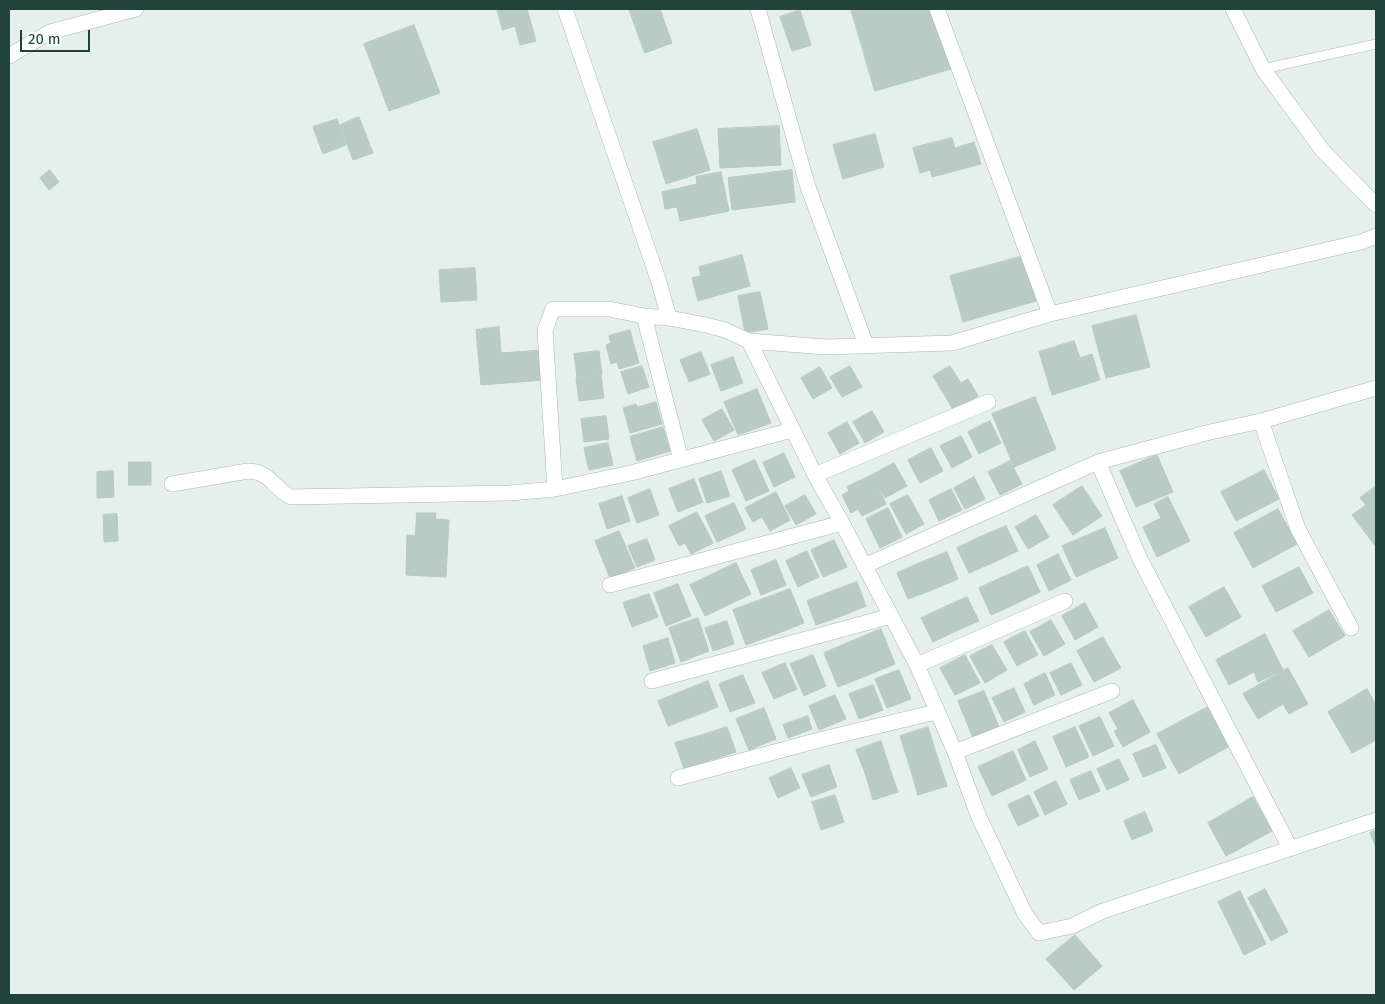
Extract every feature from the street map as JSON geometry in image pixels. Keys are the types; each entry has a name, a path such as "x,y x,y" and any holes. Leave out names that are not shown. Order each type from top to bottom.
{"street":[{"path":"9,56 50,32 136,9"},
{"path":"565,9 660,282 669,318"},
{"path":"758,9 807,184 866,345"},
{"path":"937,9 1050,314"},
{"path":"1234,9 1263,69 1323,151 1376,205"},
{"path":"555,489 545,330 553,309 608,310 706,324 749,341 825,347 952,343 1050,314 1361,242 1376,236"},
{"path":"644,316 681,460"},
{"path":"749,341 815,475 917,665 936,712 956,752 978,815 1025,914 1039,932 1072,926 1103,911 1376,820"},
{"path":"864,566 1098,462 1376,390"},
{"path":"815,475 988,402"},
{"path":"1261,421 1298,529 1350,628"},
{"path":"172,484 248,471 259,472 265,475 291,497 510,493 555,489 631,473 792,430"},
{"path":"1098,462 1140,559 1290,848"},
{"path":"610,585 842,523"},
{"path":"917,665 1065,600"},
{"path":"652,681 891,616"},
{"path":"956,752 1112,691"},
{"path":"678,778 819,740 936,712"}],"lane":[{"path":"1263,69 1376,44"}],"building":[{"path":"497,9 527,9 536,41 520,45 515,26 503,30"},
{"path":"629,9 660,9 672,43 645,53"},
{"path":"851,9 933,9 951,69 875,91"},
{"path":"800,10 811,45 792,51 780,17"},
{"path":"414,25 440,93 389,111 364,44"},
{"path":"359,117 373,153 353,160 340,125"},
{"path":"337,119 346,145 323,154 313,127"},
{"path":"779,126 781,165 720,168 718,129"},
{"path":"697,129 710,170 666,184 653,142"},
{"path":"875,134 884,167 843,179 833,145"},
{"path":"952,138 955,148 974,142 981,164 932,177 930,170 920,173 913,148"},
{"path":"50,170 59,182 49,190 40,178"},
{"path":"792,170 795,202 732,210 728,178"},
{"path":"721,172 729,211 680,221 677,207 665,209 662,192 697,184 696,177"},
{"path":"742,255 750,286 698,301 692,278 701,276 699,267"},
{"path":"1023,256 1036,301 963,322 950,276"},
{"path":"475,268 477,300 441,302 439,270"},
{"path":"760,292 768,329 745,333 738,296"},
{"path":"1136,315 1150,367 1106,378 1092,326"},
{"path":"499,327 501,353 542,350 544,380 481,385 476,330"},
{"path":"630,330 639,363 619,369 617,362 611,364 606,345 611,343 609,336"},
{"path":"1074,341 1080,358 1092,354 1100,380 1052,395 1039,352"},
{"path":"599,351 602,374 577,377 574,354"},
{"path":"701,352 710,374 689,382 680,360"},
{"path":"733,357 743,383 721,391 711,365"},
{"path":"642,366 649,387 628,394 621,372"},
{"path":"850,366 862,387 842,397 830,377"},
{"path":"950,366 961,383 968,379 978,396 954,411 933,376"},
{"path":"820,367 832,388 813,399 801,378"},
{"path":"601,375 604,398 579,401 576,378"},
{"path":"757,389 771,423 738,435 724,402"},
{"path":"1035,397 1056,449 1014,467 992,414"},
{"path":"656,402 662,424 630,433 623,408 636,404 637,407"},
{"path":"722,409 734,430 714,441 702,420"},
{"path":"872,411 884,432 865,443 853,422"},
{"path":"606,416 609,439 584,442 581,419"},
{"path":"990,421 1001,443 979,454 968,432"},
{"path":"847,422 859,443 840,454 828,433"},
{"path":"663,427 670,451 637,461 630,437"},
{"path":"961,436 972,457 952,468 940,446"},
{"path":"608,443 613,465 589,470 584,448"},
{"path":"931,448 943,471 920,483 908,460"},
{"path":"784,453 795,477 774,487 763,463"},
{"path":"1157,455 1173,492 1136,507 1120,471"},
{"path":"755,460 769,491 746,501 732,470"},
{"path":"1010,461 1022,484 1000,495 988,472"},
{"path":"129,462 151,462 151,485 129,485"},
{"path":"894,463 907,486 885,498 872,475"},
{"path":"1264,470 1279,499 1236,521 1221,492"},
{"path":"113,471 114,497 97,498 97,472"},
{"path":"721,471 730,496 707,503 699,479"},
{"path":"872,475 886,504 862,516 858,509 851,513 842,495 849,491 847,487"},
{"path":"974,477 985,499 965,509 954,488"},
{"path":"694,479 703,502 678,512 669,489"},
{"path":"1082,486 1102,516 1073,535 1053,505"},
{"path":"1376,486 1376,547 1352,515 1366,505 1360,498"},
{"path":"650,489 659,515 637,523 628,498"},
{"path":"951,489 962,510 939,521 929,500"},
{"path":"776,492 790,520 770,531 762,517 753,522 745,508"},
{"path":"805,495 816,514 796,525 785,506"},
{"path":"908,495 924,524 906,534 890,504"},
{"path":"622,496 630,521 607,529 599,504"},
{"path":"1168,497 1190,541 1157,557 1143,527 1161,518 1154,504"},
{"path":"734,503 746,529 717,542 705,516"},
{"path":"888,508 902,537 880,548 866,519"},
{"path":"1278,509 1297,544 1253,568 1234,533"},
{"path":"697,512 713,543 691,554 685,543 679,546 669,526"},
{"path":"417,513 436,513 435,519 449,520 446,577 406,575 407,535 415,536"},
{"path":"117,514 118,541 104,542 103,515"},
{"path":"1036,515 1049,537 1028,549 1015,527"},
{"path":"1006,526 1018,551 992,563 980,537"},
{"path":"1105,528 1118,558 1076,577 1062,546"},
{"path":"619,531 635,568 610,578 595,541"},
{"path":"980,537 992,563 969,573 957,548"},
{"path":"647,539 655,560 637,567 628,546"},
{"path":"834,540 847,567 823,577 811,550"},
{"path":"807,551 819,577 798,587 786,561"},
{"path":"947,552 958,579 932,590 920,563"},
{"path":"1058,554 1071,580 1049,591 1037,565"},
{"path":"776,560 786,585 761,595 751,570"},
{"path":"736,563 751,594 726,606 711,575"},
{"path":"920,563 932,590 908,599 897,573"},
{"path":"1028,566 1040,592 1013,605 1001,578"},
{"path":"1299,567 1313,593 1276,612 1262,586"},
{"path":"711,575 726,606 705,616 690,585"},
{"path":"1001,578 1013,605 991,615 979,588"},
{"path":"857,582 866,606 839,617 830,592"},
{"path":"678,584 691,616 666,626 654,593"},
{"path":"1224,587 1241,617 1206,637 1189,607"},
{"path":"790,589 804,623 776,634 763,599"},
{"path":"830,592 839,617 816,625 807,601"},
{"path":"649,594 658,617 632,627 623,603"},
{"path":"967,597 979,621 956,631 945,607"},
{"path":"763,599 776,634 746,645 733,610"},
{"path":"1085,603 1098,627 1075,640 1062,616"},
{"path":"945,607 956,631 933,642 921,618"},
{"path":"1329,610 1345,636 1309,657 1293,631"},
{"path":"698,618 709,651 681,662 669,628"},
{"path":"1051,620 1065,644 1044,656 1030,632"},
{"path":"727,621 734,644 713,651 705,628"},
{"path":"881,629 895,664 871,674 857,639"},
{"path":"1025,631 1038,655 1017,666 1004,642"},
{"path":"1265,634 1283,670 1258,682 1254,672 1229,685 1216,660"},
{"path":"1103,637 1121,668 1094,682 1077,651"},
{"path":"668,638 675,663 650,671 643,646"},
{"path":"857,639 871,674 838,687 824,653"},
{"path":"992,645 1007,670 985,683 970,656"},
{"path":"813,655 826,686 804,696 790,664"},
{"path":"965,655 980,683 955,695 940,668"},
{"path":"785,663 797,689 774,699 762,673"},
{"path":"1071,663 1082,685 1061,695 1050,673"},
{"path":"1288,668 1308,704 1289,714 1283,704 1258,719 1243,694"},
{"path":"899,670 911,699 887,708 875,679"},
{"path":"1045,673 1055,695 1034,705 1024,684"},
{"path":"743,675 755,703 730,712 719,684"},
{"path":"708,681 718,707 692,717 683,691"},
{"path":"873,685 883,710 859,719 849,694"},
{"path":"1014,688 1025,712 1004,722 992,698"},
{"path":"1367,689 1376,705 1376,740 1352,753 1328,712"},
{"path":"683,691 692,717 668,726 658,701"},
{"path":"984,691 999,727 973,738 958,701"},
{"path":"835,695 846,719 819,730 809,706"},
{"path":"1133,700 1150,732 1123,747 1114,731 1118,729 1109,713"},
{"path":"1208,707 1230,746 1179,774 1157,734"},
{"path":"764,708 776,739 749,750 736,719"},
{"path":"808,716 812,729 788,738 783,725"},
{"path":"1100,717 1114,746 1093,756 1079,726"},
{"path":"727,727 736,752 708,761 699,736"},
{"path":"928,727 936,753 908,761 900,736"},
{"path":"1075,727 1089,757 1066,767 1053,737"},
{"path":"699,736 708,761 684,769 675,743"},
{"path":"881,741 889,766 865,773 856,750"},
{"path":"1035,741 1048,769 1030,777 1018,750"},
{"path":"1156,745 1166,768 1143,777 1133,754"},
{"path":"1013,751 1026,780 992,796 978,767"},
{"path":"936,753 947,786 918,795 908,761"},
{"path":"1119,759 1129,780 1107,790 1097,769"},
{"path":"829,765 837,787 811,797 802,775"},
{"path":"889,766 898,792 873,800 865,773"},
{"path":"791,768 800,788 778,798 769,778"},
{"path":"1091,771 1100,791 1079,800 1070,780"},
{"path":"1056,781 1067,804 1045,815 1034,792"},
{"path":"835,795 844,822 821,830 812,802"},
{"path":"1029,795 1039,816 1018,826 1008,805"},
{"path":"1253,797 1272,831 1226,856 1208,823"},
{"path":"1145,812 1153,831 1132,840 1124,821"},
{"path":"1376,830 1376,847 1370,833"},
{"path":"1265,889 1288,932 1271,941 1248,898"},
{"path":"1240,891 1266,944 1244,955 1218,902"},
{"path":"1075,935 1102,966 1074,990 1046,959"}]}
